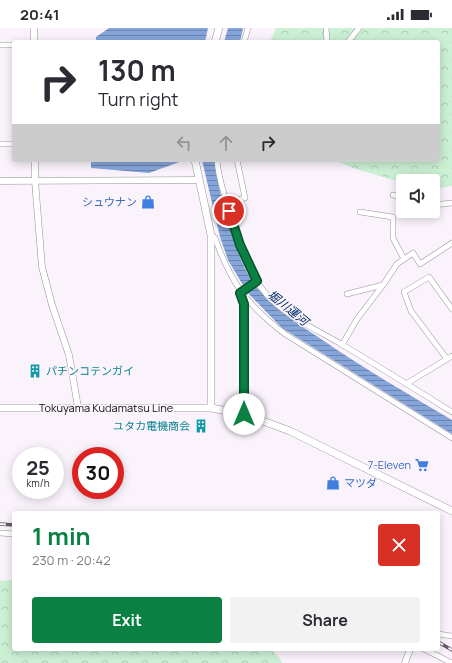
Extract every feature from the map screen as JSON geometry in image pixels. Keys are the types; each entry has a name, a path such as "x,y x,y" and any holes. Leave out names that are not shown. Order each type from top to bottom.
{"main road":[{"path":"216,40 218,28"},
{"path":"195,162 211,235 212,408"},
{"name":"Tokuyama Kudamatsu Line","path":"0,408 212,408 244,414 290,431 452,512"}],"street":[{"path":"34,28 34,40"},
{"path":"245,40 248,28"},
{"path":"326,28 327,40"},
{"path":"350,40 359,28"},
{"path":"0,45 12,45"},
{"path":"0,144 12,144"},
{"path":"35,162 42,267 52,305 70,355 78,407"},
{"path":"218,162 218,173 231,221 256,281 267,295 275,303 300,320 452,412"},
{"path":"226,202 245,198 237,162"},
{"path":"0,181 199,180"},
{"path":"440,204 452,203"},
{"path":"360,212 393,217 393,238 404,259"},
{"path":"211,235 215,238 229,273 252,306 271,324 452,438"},
{"path":"342,345 357,319 383,285 396,264 413,254 420,264 452,243"},
{"path":"447,359 411,311 404,292 429,277 452,309"},
{"path":"242,292 256,281"},
{"path":"347,294 383,285"},
{"path":"242,292 244,304 244,414"},
{"path":"406,384 452,356"},
{"path":"0,533 12,534"},
{"path":"440,634 452,636"},
{"path":"405,663 409,651"},
{"path":"428,651 452,663"}],"green space":[{"path":"276,28 452,28 452,186 440,188 440,174 396,174 396,181 353,168 339,162 440,162 440,40 271,40"},
{"path":"12,580 12,651 272,651 279,657 282,663 0,663 0,581"}],"water":[{"path":"109,28 208,28 205,40 96,40 96,37"},
{"path":"228,28 243,28 240,40 225,40"},
{"path":"91,162 179,162 149,173 91,168"},
{"path":"202,162 215,162 224,208 235,245 242,263 257,288 264,296 287,316 337,350 369,371 452,420 452,434 282,328 247,292 228,260 220,237"}],"railway":[{"path":"0,524 12,525"},
{"path":"440,643 452,650"}],"place":[{"name":"シュウナン","path":"148,202"},
{"name":"パチンコテンガイ","path":"35,371"},
{"name":"ユタカ電機商会","path":"201,426"},
{"name":"7-Eleven","path":"422,465"},
{"name":"マツダ","path":"333,483"}],"route":[{"path":"229,211 240,245 257,281 240,293 244,304 244,414"}],"water label":[{"name":"堀川運河","path":"288,308"}]}
